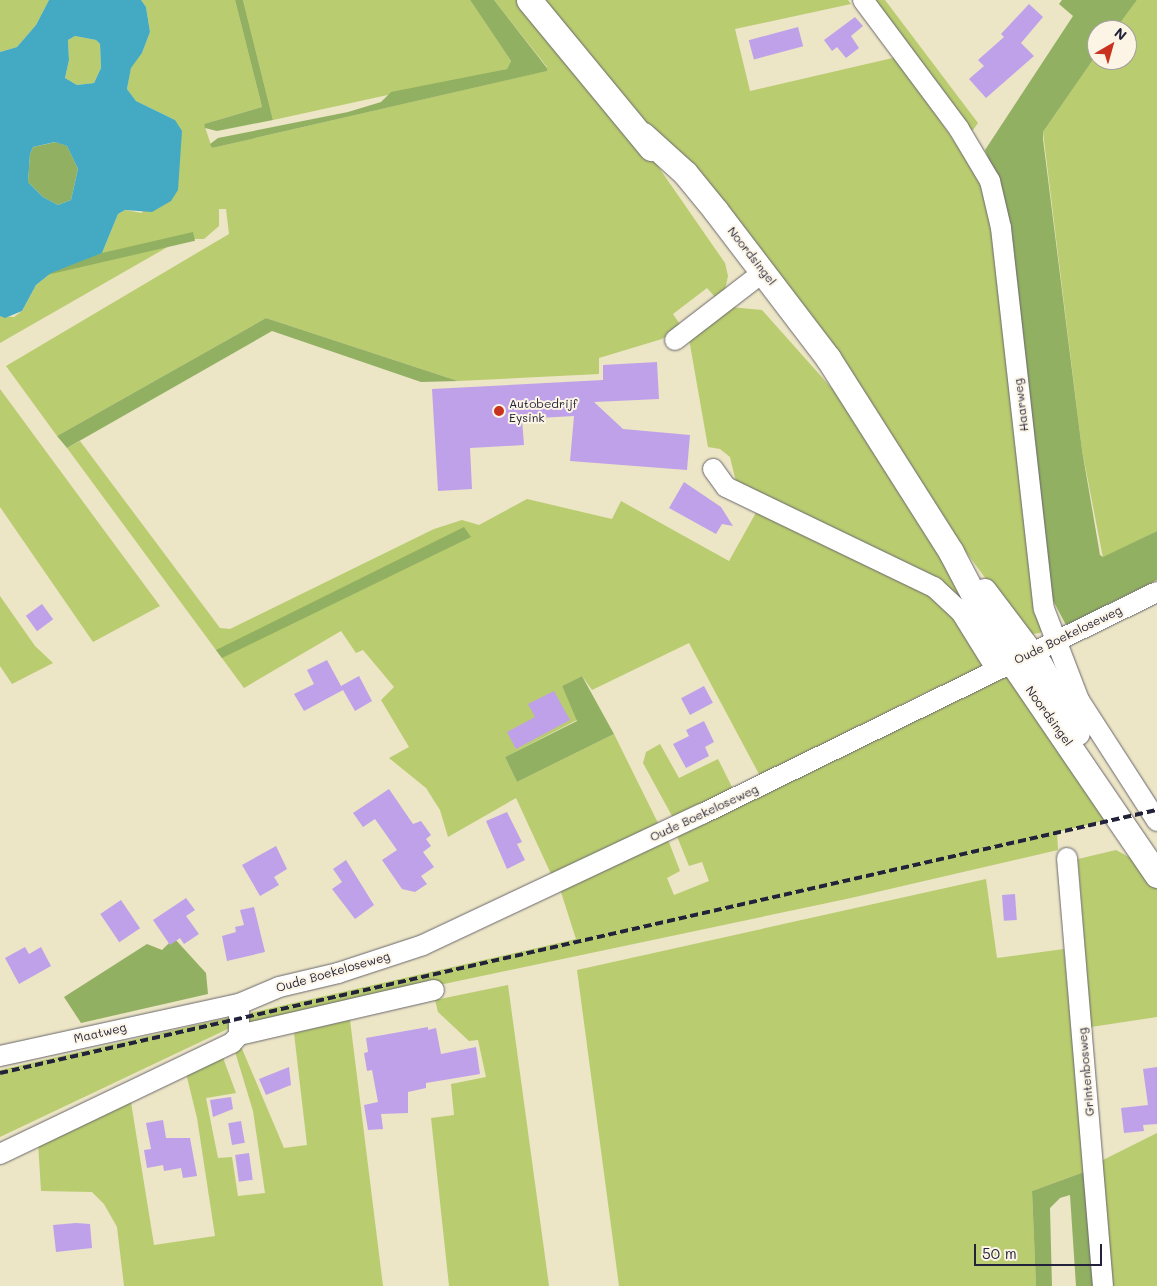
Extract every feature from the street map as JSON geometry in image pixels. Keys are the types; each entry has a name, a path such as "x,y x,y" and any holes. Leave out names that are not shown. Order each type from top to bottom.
{"main road":[{"name":"Noordsingel","path":"529,0 643,135 671,176 817,362 845,389"},
{"name":"Noordsingel","path":"643,135 684,173 755,258 828,358 845,389 951,552 1013,661 1157,875"},
{"name":"Noordsingel","path":"1013,661 1077,733 1157,851"}],"street":[{"name":"Haarweg","path":"863,0 959,129 990,181 1001,228 1044,609 1054,640 1079,700 1157,821"},
{"path":"675,340 754,280"},
{"path":"713,469 726,487 934,586 1013,661"},
{"name":"Oude Boekeloseweg","path":"201,1010 239,1004 280,987 338,973 423,945 1157,592"},
{"name":"Grintenbosweg","path":"1067,858 1103,1286"},
{"path":"0,1154 232,1043 239,1035 434,990"},
{"path":"239,1004 239,1035"},
{"name":"Maatweg","path":"0,1056 201,1010"}],"green space":[{"path":"0,0 49,0 36,25 17,47 0,52"},
{"path":"141,0 235,0 262,107 204,124 212,148 546,71 547,67 494,0 518,0 655,162 725,263 728,276 725,290 717,299 707,288 673,314 681,326 662,339 599,358 599,374 458,381 266,318 57,436 6,366 229,234 226,209 219,209 219,226 204,239 194,239 192,233 0,343 0,316 14,317 22,311 36,285 51,273 102,253 118,214 125,210 142,213 175,120 136,101 127,89 131,67 142,53 150,32 146,7"},
{"path":"235,0 243,0 273,120 217,131 205,128 204,124 262,107"},
{"path":"243,0 470,0 511,61 507,69 273,120"},
{"path":"470,0 494,0 547,68 547,71 212,148 210,144 218,138 348,112 381,102 391,92 507,69 511,61"},
{"path":"541,0 848,0 851,4 735,29 750,91 897,57 983,184 994,225 1045,627 1040,633 1032,634 1024,630 646,122"},
{"path":"869,0 885,0 978,123 973,130 969,130"},
{"path":"1062,0 1137,0 1122,20 1087,20 1087,68 1043,132 1043,139 1082,450 1100,555 1103,557 1157,531 1157,580 1066,625 1048,591 1000,188 985,150 1073,16 1059,4"},
{"path":"1137,0 1157,0 1157,531 1103,558 1082,450 1043,132 1087,68 1087,70 1137,70 1137,20 1122,20"},
{"path":"75,36 96,40 100,44 101,68 94,83 77,85 65,78 69,60 68,40"},
{"path":"56,142 67,146 78,169 71,200 58,205 43,197 28,182 30,154 33,147"},
{"path":"193,232 195,241 0,286 0,277"},
{"path":"730,307 762,310 836,393 928,531 1003,660 963,608 736,482 730,457 720,449 708,447 689,339"},
{"path":"266,318 458,381 421,382 272,331 67,448 57,436"},
{"path":"0,389 160,606 93,642 0,507"},
{"path":"80,441 220,628 230,629 434,529 462,520 479,525 527,499 612,519 621,501 729,561 758,509 946,603 987,666 927,692 760,776 689,643 592,690 582,676 562,686 577,720 505,757 517,782 614,734 658,823 551,874 516,798 448,837 440,810 426,788 389,758 409,747 381,700 394,687 363,650 356,653 341,631 244,688 67,448"},
{"path":"464,527 471,537 222,658 216,650"},
{"path":"0,596 35,646 53,663 12,684 0,666"},
{"path":"1011,673 1112,819 1057,832 1058,850 851,898 307,1013 248,1029 250,1013 576,939 560,889 667,837 680,871 667,878 674,895 709,881 702,862 689,866 676,834"},
{"path":"582,676 614,734 517,782 505,757 577,721 562,686"},
{"path":"660,744 679,778 718,759 733,789 678,818 672,816 643,763 646,752"},
{"path":"1116,850 1131,858 1157,882 1157,1017 1091,1027 1078,859"},
{"path":"986,879 997,958 1064,949 1084,1172 1032,1191 1036,1286 619,1286 577,970"},
{"path":"174,938 206,973 208,994 81,1023 64,997 147,944 162,950"},
{"path":"508,985 549,1286 449,1286 431,1118 454,1115 451,1084 486,1077 478,1040 469,1041 438,1012 435,1000"},
{"path":"231,1017 234,1026 0,1137 0,1070"},
{"path":"350,1020 383,1286 124,1286 117,1227 104,1204 92,1192 41,1191 38,1142 130,1096 154,1245 215,1236 197,1118 185,1069 222,1055 236,1093 206,1098 218,1158 232,1157 238,1196 265,1193 253,1111 233,1045 240,1044 284,1148 307,1145 294,1033"},
{"path":"1157,1133 1157,1286 1109,1286 1097,1163"},
{"path":"1084,1172 1094,1286 1076,1286 1070,1195 1060,1198 1050,1208 1052,1286 1036,1286 1032,1191"}],"water":[{"path":"49,0 141,0 146,7 150,32 142,53 131,68 127,89 136,101 175,120 182,131 178,190 171,201 152,212 125,210 118,214 102,253 51,273 36,285 22,311 5,318 0,316 0,52 17,47 36,25","holes":["75,36 96,40 100,44 101,68 94,83 77,85 65,78 69,60 68,40","55,142 67,146 78,169 71,200 58,205 43,197 28,182 30,154 33,147"]}],"building":[{"path":"1029,4 1043,17 1021,43 1034,56 986,98 969,79 984,66 978,60 1004,37 1001,34"},
{"path":"855,17 863,26 851,36 859,48 846,58 837,47 832,51 824,40"},
{"path":"798,27 803,46 754,60 749,40"},
{"path":"657,362 659,399 594,402 623,429 690,435 687,470 570,461 574,416 522,419 524,445 470,448 472,489 438,491 432,389 603,380 603,365"},
{"path":"684,482 721,507 733,526 722,524 716,534 669,508"},
{"path":"42,604 53,619 37,631 26,616"},
{"path":"327,660 341,686 359,676 372,701 355,711 343,690 304,711 294,694 314,684 307,670"},
{"path":"704,686 713,703 690,715 681,698"},
{"path":"554,691 570,720 516,749 507,732 535,717 528,704"},
{"path":"704,721 714,742 705,747 709,756 686,768 673,744 689,736 686,730"},
{"path":"389,789 413,824 421,821 431,835 426,839 431,846 423,852 434,867 421,876 427,884 415,892 402,889 382,860 397,850 375,819 363,827 353,813"},
{"path":"507,812 522,842 517,844 525,860 507,869 486,821"},
{"path":"276,846 287,869 274,877 279,885 260,896 242,865"},
{"path":"346,860 374,905 355,919 332,889 342,882 333,869"},
{"path":"1015,894 1017,920 1004,921 1002,895"},
{"path":"186,898 195,910 186,916 199,934 184,944 180,938 170,945 153,920"},
{"path":"121,900 140,928 119,942 100,914"},
{"path":"254,907 265,952 227,961 222,936 236,932 235,927 244,925 240,910"},
{"path":"25,947 29,954 41,947 51,966 19,984 5,958"},
{"path":"428,1027 428,1030 436,1028 441,1054 476,1047 480,1074 426,1083 426,1088 408,1092 408,1113 381,1114 383,1129 368,1130 364,1105 378,1102 372,1070 367,1071 364,1053 368,1052 366,1038"},
{"path":"289,1067 291,1085 266,1095 259,1079"},
{"path":"1157,1067 1157,1124 1143,1125 1144,1131 1124,1133 1121,1108 1148,1105 1143,1069"},
{"path":"231,1097 233,1109 213,1117 210,1100"},
{"path":"163,1120 166,1138 190,1138 197,1176 183,1178 181,1168 164,1171 163,1165 147,1168 144,1150 151,1149 146,1123"},
{"path":"241,1121 245,1143 232,1145 228,1123"},
{"path":"249,1153 253,1180 239,1182 235,1155"},
{"path":"90,1224 92,1248 56,1252 53,1225"}],"railway":[{"path":"0,1073 1157,810"}],"place":[{"name":"Autobedrijf Eysink","path":"499,411"}]}
